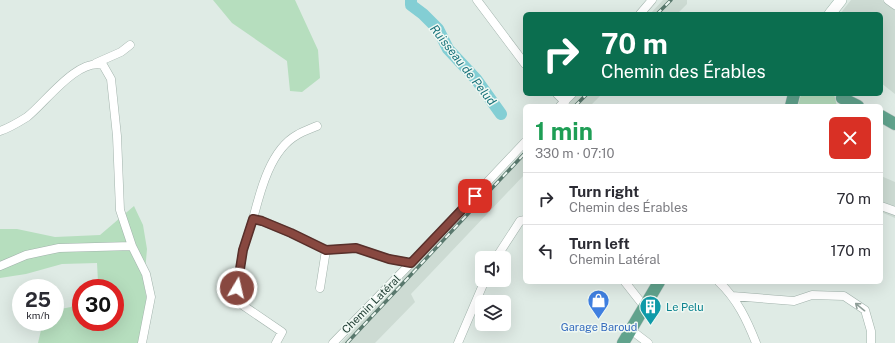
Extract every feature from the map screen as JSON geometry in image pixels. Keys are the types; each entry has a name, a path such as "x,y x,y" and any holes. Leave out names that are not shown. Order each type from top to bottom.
{"main road":[{"path":"824,12 833,0"},
{"path":"832,12 841,0"},
{"path":"842,99 853,104"},
{"path":"883,117 895,125"},
{"path":"883,123 895,125"},
{"path":"623,343 632,335 658,284"},
{"path":"646,309 665,284"}],"street":[{"path":"477,0 523,61"},
{"path":"642,12 652,0"},
{"path":"888,0 895,6"},
{"path":"0,131 27,116 76,71 122,52 130,46"},
{"path":"96,63 103,65 111,79 117,136 120,210 132,246 146,274 151,297 142,343"},
{"path":"562,104 570,96"},
{"path":"276,343 282,332 235,300 243,250 253,219 261,185 282,148 296,135 317,126"},
{"name":"Chemin Latéral","path":"332,343 411,263 523,145"},
{"path":"883,207 895,212"},
{"path":"253,219 262,221 291,233 326,250 356,248 389,259 411,263"},
{"path":"501,251 520,221 523,220"},
{"path":"0,266 26,255 59,248 132,246"},
{"path":"320,288 326,250"},
{"path":"627,284 646,309"},
{"path":"721,284 732,296 747,320 756,343"},
{"path":"458,343 482,287"},
{"path":"732,296 794,301 812,295 844,296 865,310 871,331 871,343"},
{"path":"632,335 648,343"}],"shaded area":[{"path":"663,0 687,0 687,4 679,12 652,12"},
{"path":"851,0 882,0 895,10 895,94 883,85 883,12 842,12"},
{"path":"576,96 600,96 592,104 569,104"},
{"path":"523,152 523,176 411,294 415,302 375,343 341,343"},
{"path":"883,177 895,182 895,218 883,213"}],"green space":[{"path":"213,0 295,0 318,50 320,78 302,92 290,91 287,61 232,23"},
{"path":"800,96 834,96 836,104 798,104"},
{"path":"134,206 143,225 147,249 144,283 147,302 141,343 38,343 41,331 64,331 64,308 72,306 72,331 124,331 124,279 98,279 97,263 62,264 26,274 0,278 0,229 17,229 55,237 100,235"}],"waterway":[{"name":"Ruisseau de Pelud","path":"411,0 411,5 423,14 438,29 448,49 476,79 501,114"}],"railway":[{"path":"659,12 671,0"},
{"path":"577,104 585,96"},
{"path":"347,343 523,155"}],"place":[{"name":"Garage Baroud","path":"599,320"},
{"name":"Le Pelu","path":"651,326"}],"route":[{"path":"237,288 243,250 253,219 262,221 291,233 326,250 356,248 389,259 411,263 475,196"}]}
